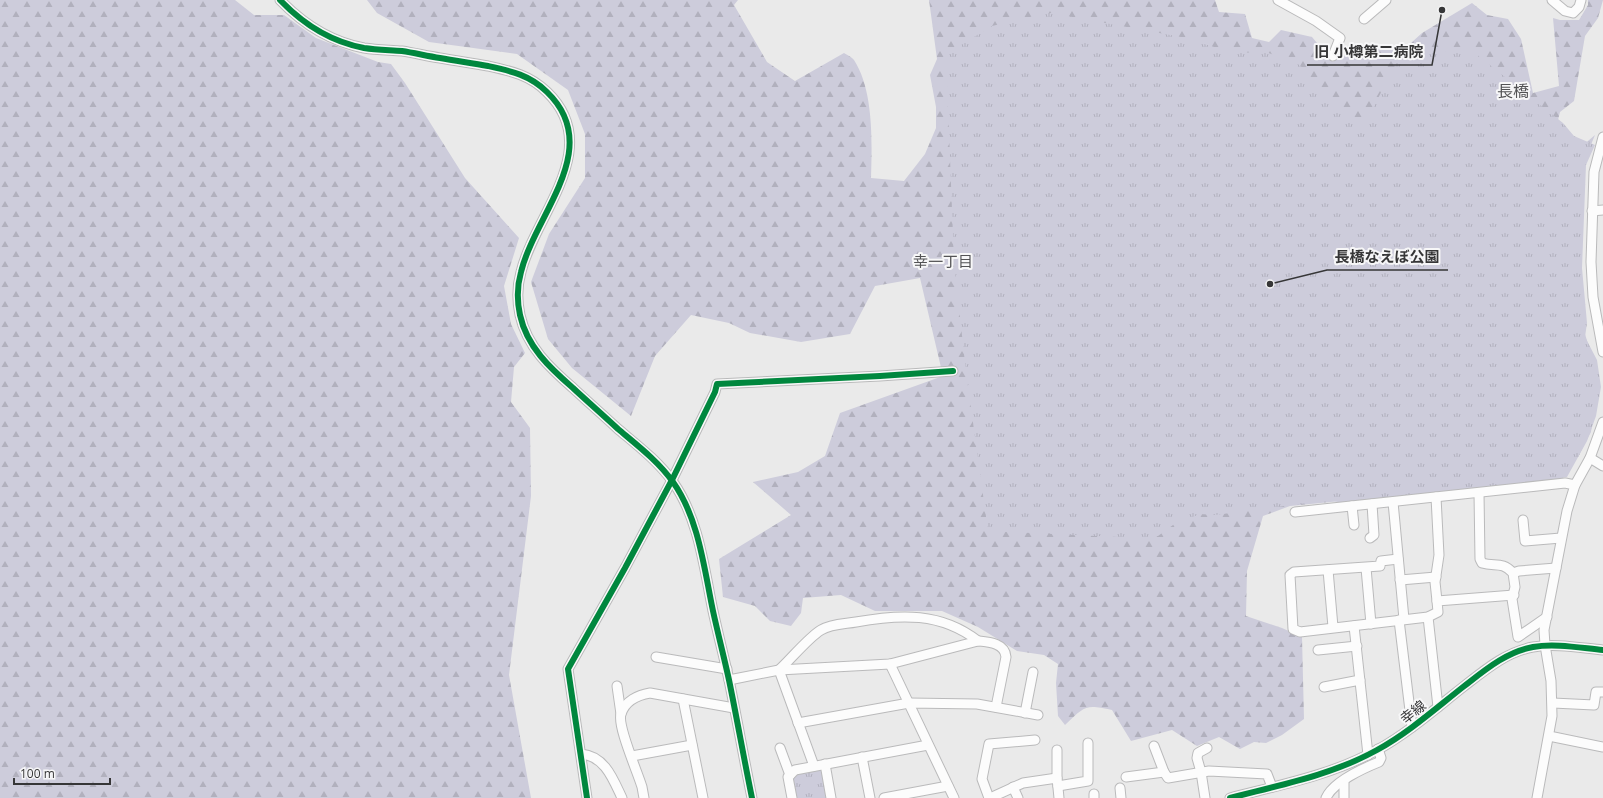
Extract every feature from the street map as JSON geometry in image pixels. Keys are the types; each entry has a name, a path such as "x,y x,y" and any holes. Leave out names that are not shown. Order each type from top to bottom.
{"street":[{"path":"280,0 290,10 316,30 338,40 362,47 403,51 508,70 530,78 549,93 564,116 568,129 569,157 566,171 531,246 521,272 518,299 523,326 537,354 640,447 672,480 685,503 697,539 729,680 752,798"},
{"path":"1278,0 1316,21 1340,38 1333,56"},
{"path":"1364,19 1386,0"},
{"path":"1552,0 1565,12 1573,12 1579,8 1581,0"},
{"path":"1603,137 1599,160 1594,172 1591,262 1593,297 1603,352"},
{"path":"1592,211 1603,210"},
{"path":"586,798 568,669 625,568 672,480 715,392 717,384 953,371"},
{"path":"1537,798 1549,736 1553,703 1544,630 1567,511 1575,484 1590,458 1603,422"},
{"path":"1590,458 1603,466"},
{"path":"1295,512 1565,483 1575,484"},
{"path":"1479,493 1480,559 1482,563 1503,565 1513,573 1514,595 1512,599 1518,637 1547,617"},
{"path":"1398,558 1381,561 1380,566 1366,568 1294,572 1290,575 1293,629 1300,632 1333,627 1354,626 1428,617 1438,612 1436,577 1439,555 1436,497"},
{"path":"1393,502 1412,727"},
{"path":"1370,538 1374,535 1372,504"},
{"path":"1352,506 1354,525"},
{"path":"1524,520 1524,541 1561,538"},
{"path":"1366,568 1371,624"},
{"path":"1513,573 1518,571 1556,568"},
{"path":"1328,570 1333,627"},
{"path":"1400,580 1436,577"},
{"path":"1437,601 1514,595"},
{"path":"779,670 819,631 827,627 875,618 908,616 939,621 969,634 978,641"},
{"path":"1428,617 1438,707"},
{"path":"1354,626 1368,755"},
{"path":"729,680 779,670 890,664 978,641 991,643 1003,648 1006,651 996,707"},
{"name":"幸線","path":"1230,798 1326,772 1378,750 1400,737 1499,660 1515,652 1545,645 1603,650"},
{"path":"1318,650 1357,646"},
{"path":"656,657 726,670"},
{"path":"890,664 954,798"},
{"path":"779,670 814,766"},
{"path":"1025,713 1033,672"},
{"path":"1324,687 1360,680"},
{"path":"617,686 622,725 642,787 644,798"},
{"path":"1553,703 1594,705 1596,692 1603,692"},
{"path":"621,714 630,701 641,695 650,693 734,708"},
{"path":"683,699 703,798"},
{"path":"798,723 909,703 977,704 1038,715"},
{"path":"1549,736 1603,747"},
{"path":"1035,740 989,744 982,779 990,798 1023,783 1088,781 1088,743"},
{"path":"632,756 692,745"},
{"path":"792,798 788,777 795,770 928,745"},
{"path":"1154,746 1164,772 1168,778 1201,772 1267,774 1272,787"},
{"path":"780,748 790,775"},
{"path":"1205,798 1197,758 1198,753 1207,748"},
{"path":"1057,750 1058,798"},
{"path":"1326,798 1328,793 1344,781 1364,768 1379,762 1382,758 1378,750"},
{"path":"581,754 592,756 605,765 622,798"},
{"path":"862,757 870,798"},
{"path":"826,764 831,798"},
{"path":"1126,777 1164,772"},
{"path":"1344,781 1344,798"},
{"path":"884,798 948,786"},
{"path":"1013,787 1018,798"},
{"path":"1120,788 1121,798"}],"green space":[{"path":"0,0 235,0 254,15 284,15 316,38 378,62 391,64 405,83 465,178 519,238 504,286 511,324 525,353 514,367 511,402 530,428 531,496 509,675 531,798 0,798"},
{"path":"367,0 738,0 734,5 767,62 795,81 844,53 853,59 861,73 868,102 872,149 871,178 904,181 925,154 936,128 936,107 930,75 937,59 929,0 1215,0 1219,12 1245,14 1252,38 1269,42 1281,30 1312,37 1333,62 1343,46 1380,45 1401,52 1422,33 1472,3 1487,15 1508,19 1521,39 1533,93 1559,86 1553,18 1560,20 1579,20 1588,5 1588,0 1603,0 1598,18 1585,36 1574,101 1560,112 1556,128 1575,152 1595,135 1580,171 1580,318 1598,379 1591,432 1578,457 1571,453 1551,452 1564,479 1290,506 1263,516 1247,571 1246,616 1282,628 1302,637 1304,719 1282,735 1266,743 1254,742 1240,749 1219,737 1197,746 1172,730 1131,741 1112,710 1096,707 1082,710 1065,725 1058,716 1056,683 1058,664 1044,655 1017,651 978,627 942,611 875,611 841,595 803,598 801,613 791,626 770,621 755,606 723,597 719,559 791,515 753,482 798,472 825,456 840,413 943,376 920,278 875,286 850,334 801,342 750,333 729,323 691,315 655,356 631,416 572,368 548,339 531,282 549,234 585,178 585,134 568,90 517,54 429,42 377,13"},
{"path":"1051,13 1181,37 1234,53 1266,52 1300,65 1341,114 1359,125 1367,120 1401,53 1471,50 1563,123 1574,136 1595,145 1586,165 1582,268 1587,323 1585,337 1597,360 1601,387 1596,416 1587,441 1567,477 1348,505 1331,500 1215,515 1200,514 1173,525 1158,536 1131,540 1118,537 988,531 966,372 954,262 946,54 992,26"},
{"path":"823,768 829,798 795,798 792,778 796,773"}],"cycle path":[{"path":"280,0 298,17 319,31 329,37 352,45 369,49 402,51 482,65 520,74 541,86 563,113 569,136 568,158 561,181 539,227 521,272 518,304 523,327 534,347 548,365 654,460 667,474 682,496 695,528 703,561 729,680 752,798"},
{"path":"587,798 568,669 625,568 672,480 715,392 717,384 953,371"},
{"path":"1230,798 1324,773 1360,759 1377,750 1410,728 1496,662 1523,649 1541,646 1568,646 1603,650"}],"place":[{"name":"旧 小樽第二病院","path":"1442,10"},
{"name":"長橋なえぼ公園","path":"1270,284"}],"district":[{"name":"長橋","path":"1513,91"},
{"name":"幸一丁目","path":"943,262"}]}
